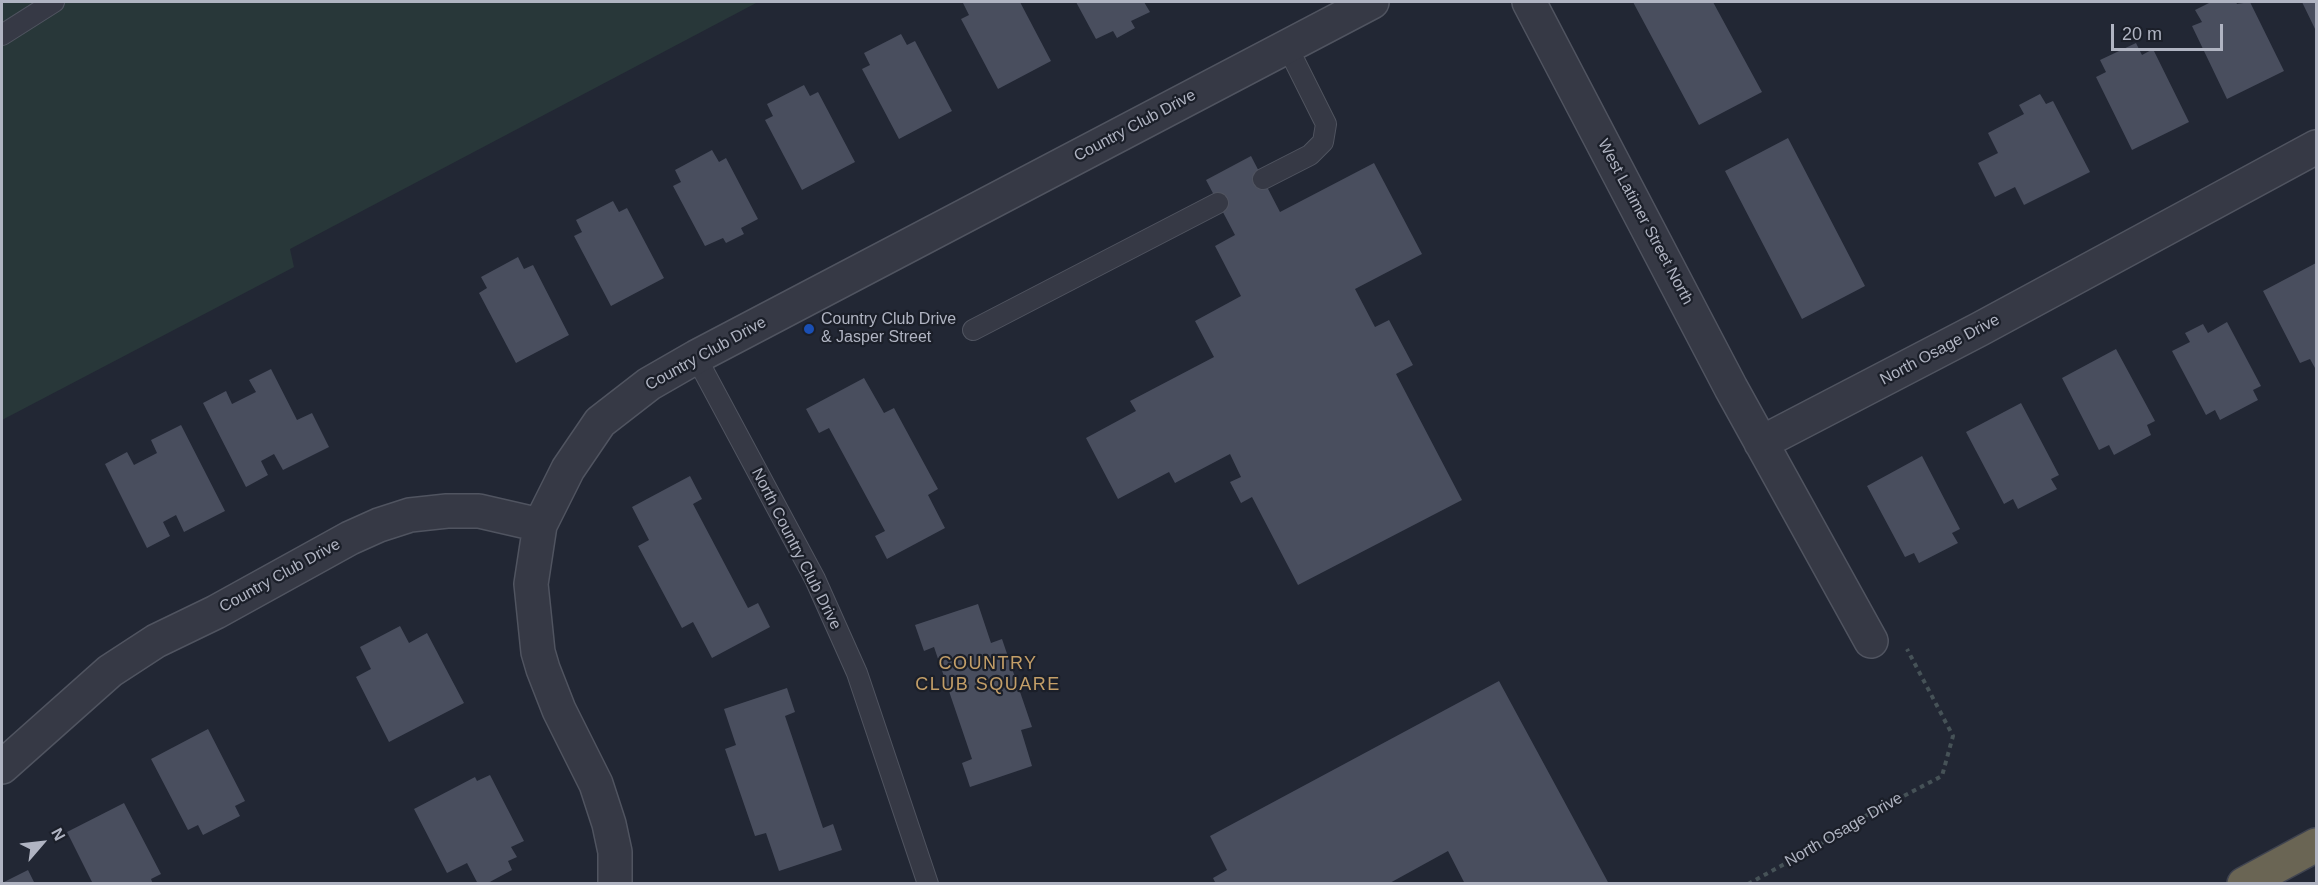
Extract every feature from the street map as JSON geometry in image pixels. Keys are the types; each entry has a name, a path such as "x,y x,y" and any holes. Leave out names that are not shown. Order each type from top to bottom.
{"highway":[{"path":"2244,884 2316,845"}],"street":[{"name":"Country Club Drive","path":"2,767 111,671 147,647 350,538 410,515 447,510 479,511 540,525 568,469 600,422 649,384 696,357 1372,2"},
{"name":"West Latimer Street North","path":"1529,2 1761,443"},
{"name":"North Osage Drive","path":"1761,443 1980,329 2316,147"},
{"path":"1761,443 1887,641"},
{"path":"540,525 531,584 538,652 559,710 580,747 603,804 615,852 615,884"}],"lane":[{"path":"2,35 54,2"},
{"path":"1263,179 1310,155 1323,142 1326,124 1287,46"},
{"path":"973,330 1218,203"},
{"name":"North Country Club Drive","path":"696,357 815,579 852,662 928,884"}],"path":[{"name":"North Osage Drive","path":"1748,884 1821,844 1829,835 1942,776 1953,736 1887,641"}],"shaded area":[{"path":"2,2 758,2 290,249 294,267 2,420"}],"building":[{"path":"1020,2 1051,61 998,89 961,19 969,15 963,3"},
{"path":"1076,2 1144,2 1150,12 1131,21 1135,28 1117,38 1113,31 1096,39"},
{"path":"1633,2 1713,2 1762,92 1699,125"},
{"path":"2211,2 2236,2 2237,4 2250,2 2284,71 2227,99 2192,26 2202,22 2195,10"},
{"path":"2302,2 2316,2 2316,31"},
{"path":"901,34 907,45 915,41 952,111 899,139 862,69 870,65 864,53"},
{"path":"2136,43 2142,55 2153,49 2189,122 2132,150 2096,77 2106,72 2100,60"},
{"path":"804,85 810,96 818,92 855,162 802,190 765,120 773,116 767,104"},
{"path":"2040,94 2046,104 2053,101 2090,172 2024,205 2015,187 1995,197 1978,163 1998,153 1988,133 2024,114 2019,105"},
{"path":"1788,138 1865,286 1802,319 1725,171"},
{"path":"712,150 719,162 726,158 758,219 741,228 744,234 726,243 723,238 705,246 673,186 681,182 675,170"},
{"path":"1251,156 1280,212 1374,163 1422,254 1355,289 1375,327 1389,320 1413,365 1396,374 1462,500 1298,585 1252,497 1241,503 1230,482 1241,477 1230,454 1175,483 1169,472 1118,499 1086,438 1136,411 1130,401 1214,357 1195,321 1241,296 1215,246 1235,235 1206,180"},
{"path":"613,201 619,212 627,208 664,278 611,306 574,236 582,232 576,220"},
{"path":"518,257 524,269 533,265 569,335 516,363 479,293 487,288 481,277"},
{"path":"2316,263 2315,368 2310,359 2300,363 2263,291"},
{"path":"2227,322 2261,386 2253,390 2258,400 2220,420 2215,410 2206,415 2172,351 2190,342 2185,333 2203,324 2208,333"},
{"path":"2116,349 2155,421 2147,425 2151,435 2114,455 2109,445 2099,450 2062,378"},
{"path":"271,369 297,420 312,413 329,447 283,470 274,454 261,461 268,475 246,487 203,403 226,391 232,404 256,392 249,380"},
{"path":"864,378 884,413 894,408 938,489 928,495 945,528 887,559 875,536 885,531 829,428 819,433 806,409"},
{"path":"2021,403 2059,475 2051,479 2057,489 2018,509 2013,499 2004,504 1966,432"},
{"path":"181,425 225,511 184,532 176,515 163,522 170,536 147,548 105,464 127,452 134,465 157,453 151,440"},
{"path":"1922,456 1960,529 1952,533 1958,543 1919,563 1914,553 1905,557 1867,486"},
{"path":"690,476 702,499 693,504 748,608 758,603 770,627 712,658 693,622 682,628 638,546 649,540 632,507"},
{"path":"978,604 991,643 1002,639 1032,727 1021,730 1032,766 970,787 962,763 972,759 934,647 924,651 915,625"},
{"path":"400,626 409,643 427,633 464,703 389,742 356,677 371,669 360,647"},
{"path":"1499,681 1609,884 1465,884 1448,851 1388,884 1216,884 1213,878 1227,870 1210,836"},
{"path":"787,688 795,712 785,716 823,828 833,824 842,850 779,871 766,833 755,836 725,749 736,745 724,709"},
{"path":"208,729 245,801 235,806 240,816 203,835 198,825 188,830 151,759"},
{"path":"490,775 524,841 511,847 517,857 508,861 512,870 486,884 478,884 467,863 447,873 414,809 475,777 477,781"},
{"path":"124,803 161,874 151,879 153,884 93,884 67,832"},
{"path":"28,870 35,884 2,884 2,883"}],"place":[{"name":"Country Club Drive & Jasper Street","path":"809,329"}],"district":[{"name":"COUNTRY CLUB SQUARE","path":"988,674"}]}
